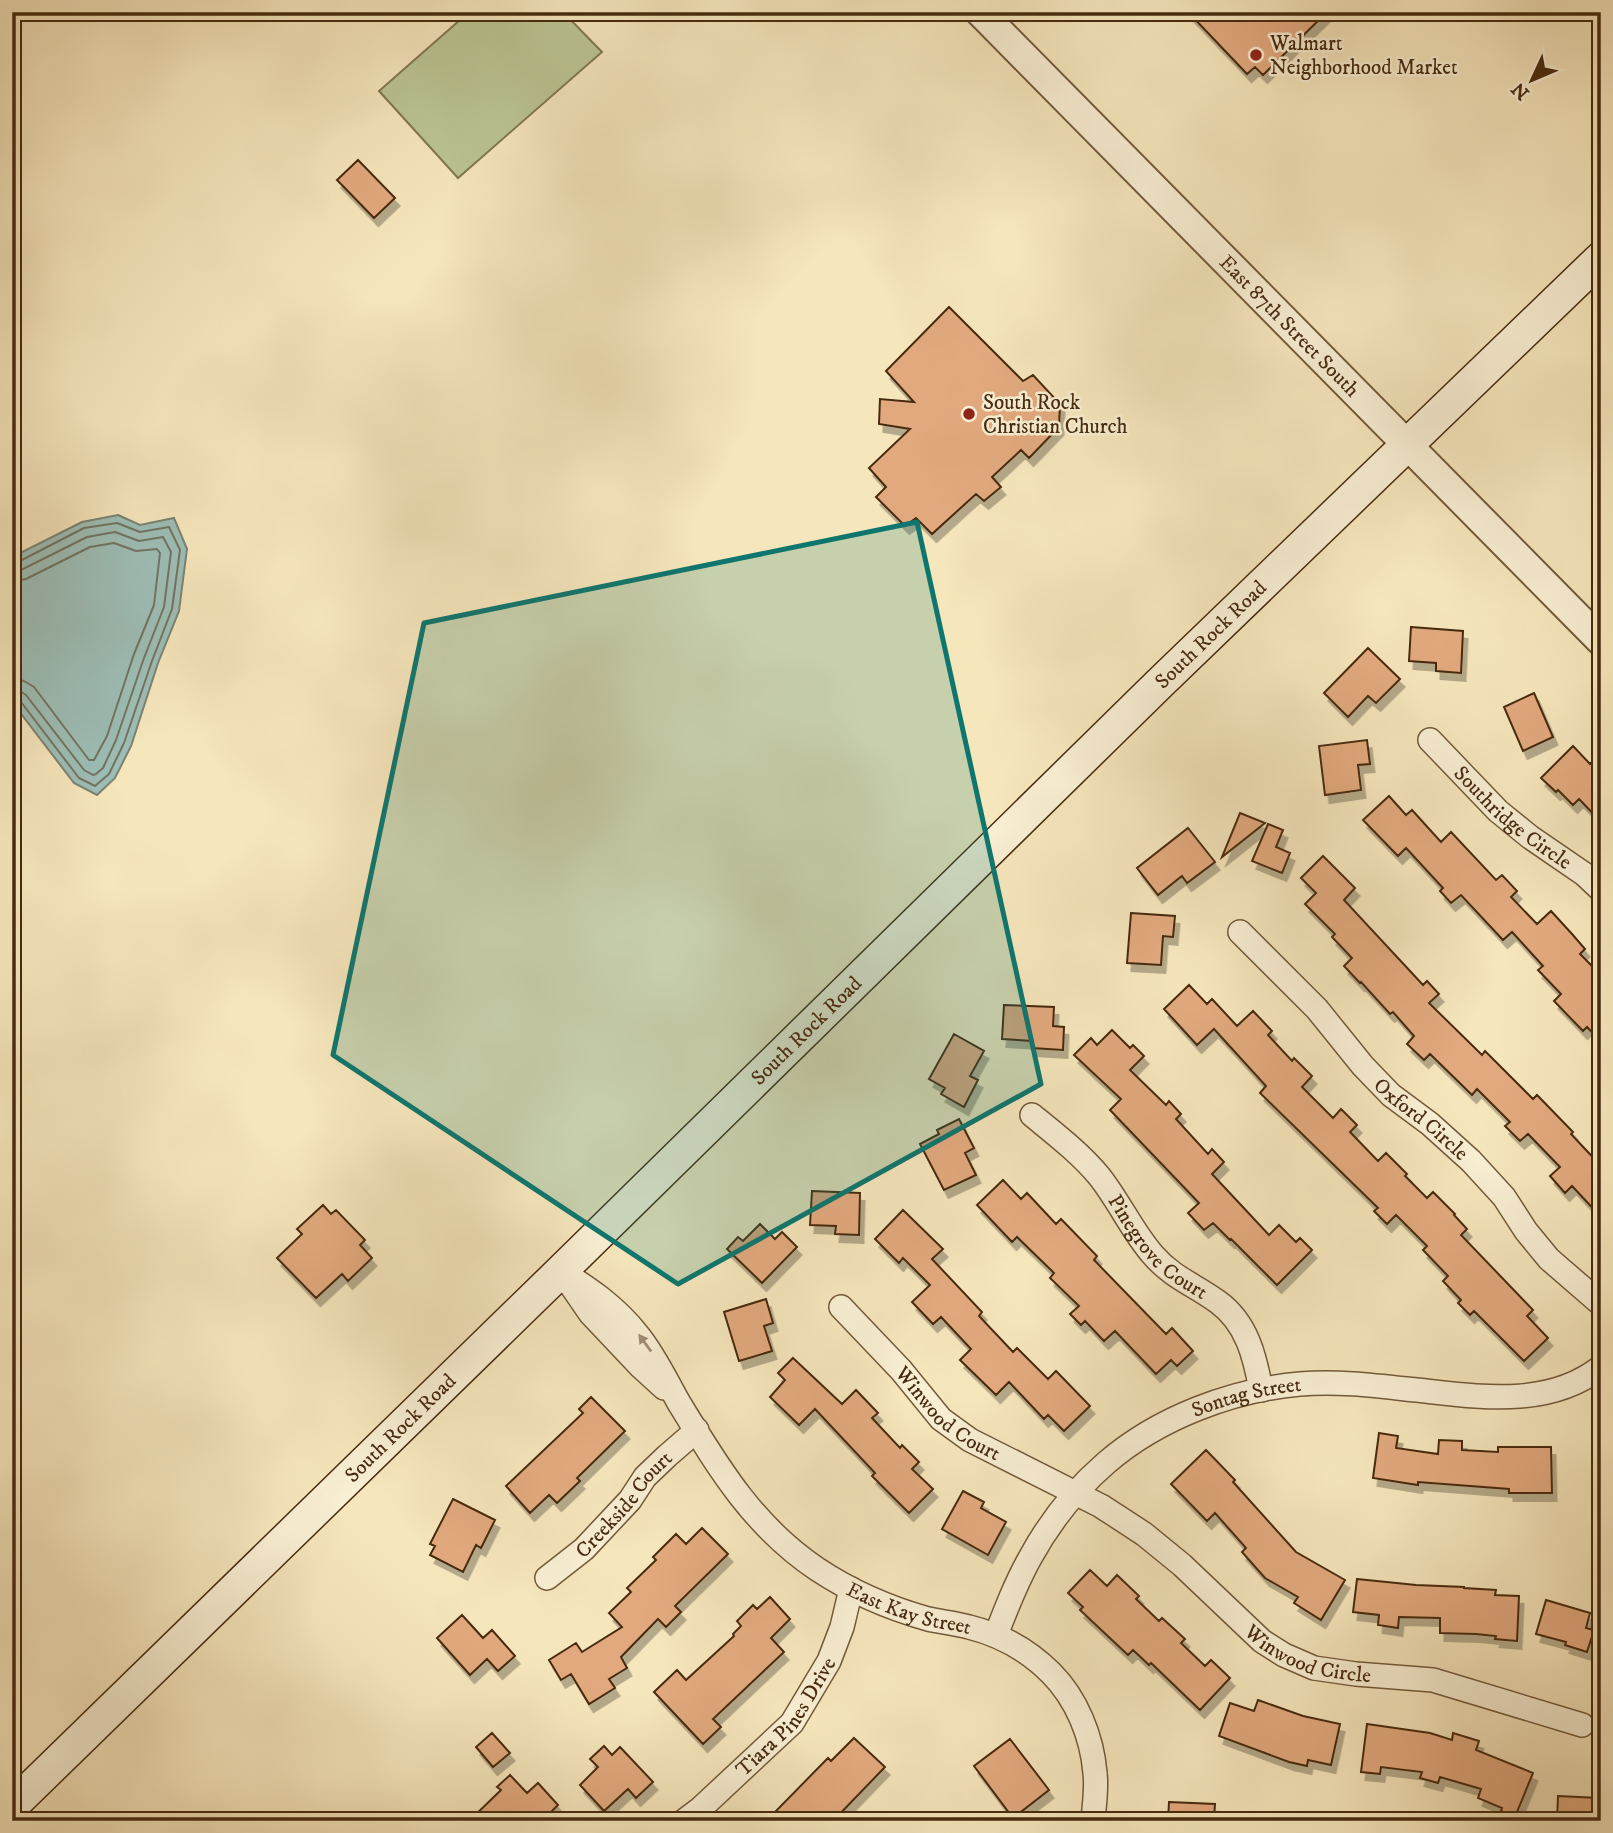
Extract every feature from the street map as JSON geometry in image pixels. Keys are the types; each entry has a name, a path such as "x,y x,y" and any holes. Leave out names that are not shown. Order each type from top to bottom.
{"main road":[{"name":"South Rock Road","path":"14,1804 1601,257"}],"street":[{"name":"East 87th Street South","path":"980,12 1601,641"},
{"name":"Southridge Circle","path":"1430,740 1499,811 1530,837 1584,874 1601,890"},
{"name":"Oxford Circle","path":"1240,932 1317,1009 1363,1066 1391,1095 1430,1124 1471,1161 1504,1197 1526,1231 1549,1259 1601,1304"},
{"name":"Pinegrove Court","path":"1032,1115 1097,1174 1116,1199 1140,1240 1158,1260 1182,1280 1219,1302 1234,1318 1247,1337 1255,1357 1261,1390"},
{"name":"East Kay Street","path":"561,1271 590,1313 641,1367 679,1402 733,1488 755,1516 784,1544 851,1589 890,1607 996,1635 1029,1654 1052,1674 1082,1719 1091,1744 1096,1775 1093,1821"},
{"name":"Winwood Court","path":"841,1307 901,1370 948,1425 989,1451 1076,1494"},
{"name":"Sontag Street","path":"996,1635 1012,1593 1030,1557 1052,1523 1076,1494 1106,1463 1136,1441 1175,1419 1217,1402 1261,1390 1300,1384 1344,1383 1507,1398 1537,1395 1567,1386 1601,1367"},
{"name":"Creekside Court","path":"547,1578 584,1549 630,1500 645,1478 697,1430"},
{"name":"Winwood Circle","path":"1076,1494 1101,1506 1144,1534 1182,1565 1262,1641 1284,1656 1314,1668 1433,1681 1582,1725"},
{"name":"Tiara Pines Drive","path":"684,1821 792,1723 829,1661 842,1627 851,1589"}],"highlighted area":[{"path":"917,522 1041,1084 678,1284 333,1055 424,623"}],"green space":[{"path":"469,12 563,12 602,52 458,178 379,91"}],"water":[{"path":"118,515 140,525 174,518 187,549 179,611 158,663 131,746 115,778 97,795 74,783 12,702 12,557 82,522"}],"building":[{"name":"Walmart Neighborhood Market","path":"1188,12 1327,12 1263,75 1255,67 1247,74"},
{"path":"358,160 395,198 374,218 337,180"},
{"name":"South Rock Christian Church","path":"949,307 1023,381 1033,375 1060,404 1059,427 1029,458 1021,450 992,477 1001,487 984,501 976,494 932,534 916,518 905,526 876,497 886,487 869,468 910,429 879,424 880,399 914,402 886,371"},
{"path":"1411,627 1463,631 1461,673 1436,671 1436,663 1409,661"},
{"path":"1368,648 1400,679 1376,703 1368,696 1348,717 1324,693"},
{"path":"1534,693 1553,737 1523,751 1504,707"},
{"path":"1367,740 1370,764 1358,765 1361,790 1325,795 1319,746"},
{"path":"1573,746 1590,764 1601,753 1601,822 1579,799 1573,805 1541,778"},
{"path":"1389,796 1406,815 1412,810 1441,842 1451,832 1496,880 1502,875 1517,891 1511,897 1537,924 1551,911 1585,949 1580,954 1601,975 1601,1042 1587,1027 1583,1031 1554,1001 1561,994 1538,970 1543,966 1512,932 1503,940 1461,895 1451,903 1440,891 1443,888 1406,848 1398,856 1363,820"},
{"path":"1240,813 1265,823 1222,857"},
{"path":"1268,824 1283,830 1276,847 1290,853 1282,873 1252,861"},
{"path":"1188,828 1215,862 1187,883 1182,876 1158,895 1137,868"},
{"path":"1323,856 1355,888 1344,900 1423,985 1427,981 1439,994 1429,1003 1482,1055 1485,1051 1533,1099 1537,1095 1601,1166 1601,1217 1572,1186 1565,1193 1550,1176 1560,1167 1528,1134 1520,1141 1505,1126 1510,1122 1477,1089 1472,1095 1430,1054 1424,1060 1407,1044 1414,1036 1393,1012 1390,1014 1344,966 1352,958 1332,937 1335,934 1305,904 1316,893 1301,878"},
{"path":"1131,913 1175,916 1173,937 1163,936 1161,965 1127,963"},
{"path":"1189,985 1207,1004 1212,999 1237,1026 1253,1011 1272,1031 1268,1035 1292,1061 1294,1058 1312,1076 1302,1087 1333,1118 1341,1109 1357,1125 1350,1132 1378,1161 1386,1153 1427,1198 1433,1192 1455,1214 1467,1229 1461,1235 1533,1310 1527,1316 1548,1338 1524,1361 1474,1311 1470,1315 1458,1303 1461,1300 1443,1281 1448,1276 1423,1250 1427,1246 1396,1215 1387,1224 1374,1211 1378,1208 1260,1093 1266,1086 1214,1029 1197,1045 1164,1009"},
{"path":"1004,1005 1054,1007 1053,1026 1064,1027 1063,1050 1032,1048 1032,1041 1002,1039"},
{"path":"1112,1030 1130,1048 1133,1045 1144,1056 1130,1070 1166,1105 1169,1101 1181,1114 1176,1119 1208,1154 1212,1149 1224,1162 1212,1174 1269,1235 1279,1225 1296,1242 1300,1238 1312,1250 1277,1285 1213,1223 1204,1230 1188,1213 1199,1203 1110,1110 1121,1099 1074,1055 1091,1038 1097,1045"},
{"path":"954,1034 984,1051 970,1076 978,1080 964,1107 941,1094 945,1088 929,1079"},
{"path":"959,1119 974,1148 965,1153 976,1175 944,1190 920,1144 939,1134 937,1130"},
{"path":"1003,1180 1021,1199 1027,1193 1056,1224 1061,1219 1097,1256 1094,1260 1166,1334 1172,1328 1193,1351 1177,1366 1171,1360 1156,1374 1115,1331 1104,1341 1085,1321 1081,1325 1070,1314 1079,1306 1050,1278 1054,1273 1017,1237 1012,1242 977,1205"},
{"path":"812,1191 860,1193 859,1235 835,1234 836,1226 810,1225"},
{"path":"323,1205 331,1214 336,1210 365,1240 360,1245 372,1258 348,1281 342,1274 316,1298 277,1258 302,1234 297,1229"},
{"path":"903,1210 943,1249 932,1259 982,1312 979,1316 1013,1352 1017,1348 1048,1379 1056,1371 1090,1406 1064,1431 1048,1415 1044,1419 1009,1382 996,1395 960,1360 971,1349 941,1317 933,1324 912,1302 930,1285 903,1258 899,1263 875,1239"},
{"path":"760,1224 775,1239 782,1232 797,1247 762,1283 727,1249 738,1237 743,1241"},
{"path":"766,1299 773,1323 764,1326 772,1351 739,1361 724,1312"},
{"path":"793,1358 842,1404 856,1390 878,1413 872,1418 900,1448 902,1445 919,1462 912,1469 933,1489 909,1513 872,1476 875,1473 815,1409 799,1425 770,1397 785,1380 778,1373"},
{"path":"591,1397 625,1431 577,1478 580,1481 557,1503 549,1495 530,1513 506,1486 583,1413 579,1409"},
{"path":"1379,1433 1398,1436 1396,1448 1438,1454 1439,1440 1462,1441 1462,1450 1498,1452 1498,1447 1551,1447 1552,1493 1509,1493 1509,1489 1418,1482 1418,1485 1373,1478"},
{"path":"1206,1450 1296,1552 1345,1580 1321,1620 1294,1603 1298,1597 1265,1578 1242,1552 1246,1548 1215,1513 1207,1521 1171,1484"},
{"path":"963,1491 984,1502 981,1508 1006,1522 988,1555 942,1529"},
{"path":"453,1499 495,1520 481,1548 476,1545 463,1572 430,1555 435,1546 430,1544"},
{"path":"702,1528 728,1554 675,1606 681,1612 666,1627 658,1619 621,1657 627,1668 609,1679 615,1688 589,1704 571,1674 561,1680 549,1660 576,1643 582,1652 622,1627 609,1613 631,1592 627,1588 656,1560 653,1557 676,1534 686,1544"},
{"path":"1090,1570 1107,1586 1117,1575 1139,1596 1136,1599 1159,1621 1162,1618 1185,1639 1181,1643 1205,1666 1211,1660 1230,1678 1200,1710 1151,1663 1149,1665 1133,1650 1128,1655 1080,1610 1083,1607 1068,1593"},
{"path":"1357,1579 1496,1590 1495,1595 1519,1596 1517,1641 1495,1639 1496,1636 1440,1633 1440,1618 1399,1617 1398,1628 1378,1625 1379,1615 1353,1612"},
{"path":"770,1597 790,1619 771,1638 784,1652 713,1719 721,1727 703,1744 654,1692 677,1670 686,1680 734,1636 741,1626 737,1621 753,1605 757,1609"},
{"path":"1546,1600 1590,1613 1586,1628 1594,1630 1587,1652 1565,1645 1566,1642 1536,1634"},
{"path":"462,1615 483,1638 492,1630 515,1656 498,1671 487,1659 470,1675 437,1638"},
{"path":"1258,1700 1303,1716 1340,1724 1331,1765 1308,1760 1307,1766 1289,1762 1219,1736 1230,1703 1254,1711"},
{"path":"1367,1724 1430,1733 1452,1740 1453,1733 1479,1741 1476,1750 1533,1773 1515,1817 1478,1798 1481,1789 1440,1777 1438,1783 1420,1778 1422,1772 1381,1767 1380,1774 1361,1772"},
{"path":"492,1733 510,1753 493,1767 476,1747"},
{"path":"854,1738 885,1767 833,1821 781,1821 774,1813 828,1758 831,1761"},
{"path":"1010,1739 1049,1790 1013,1818 974,1766"},
{"path":"604,1746 612,1755 620,1747 653,1782 636,1798 628,1789 604,1811 580,1785 598,1767 590,1759"},
{"path":"510,1775 527,1793 538,1783 558,1805 542,1821 469,1821 501,1790 497,1787"},
{"path":"1558,1796 1599,1798 1598,1821 1557,1821"},
{"path":"1169,1802 1215,1804 1214,1820 1168,1821"}],"place":[{"name":"Walmart Neighborhood Market","path":"1256,55"},
{"name":"South Rock Christian Church","path":"969,414"}]}
